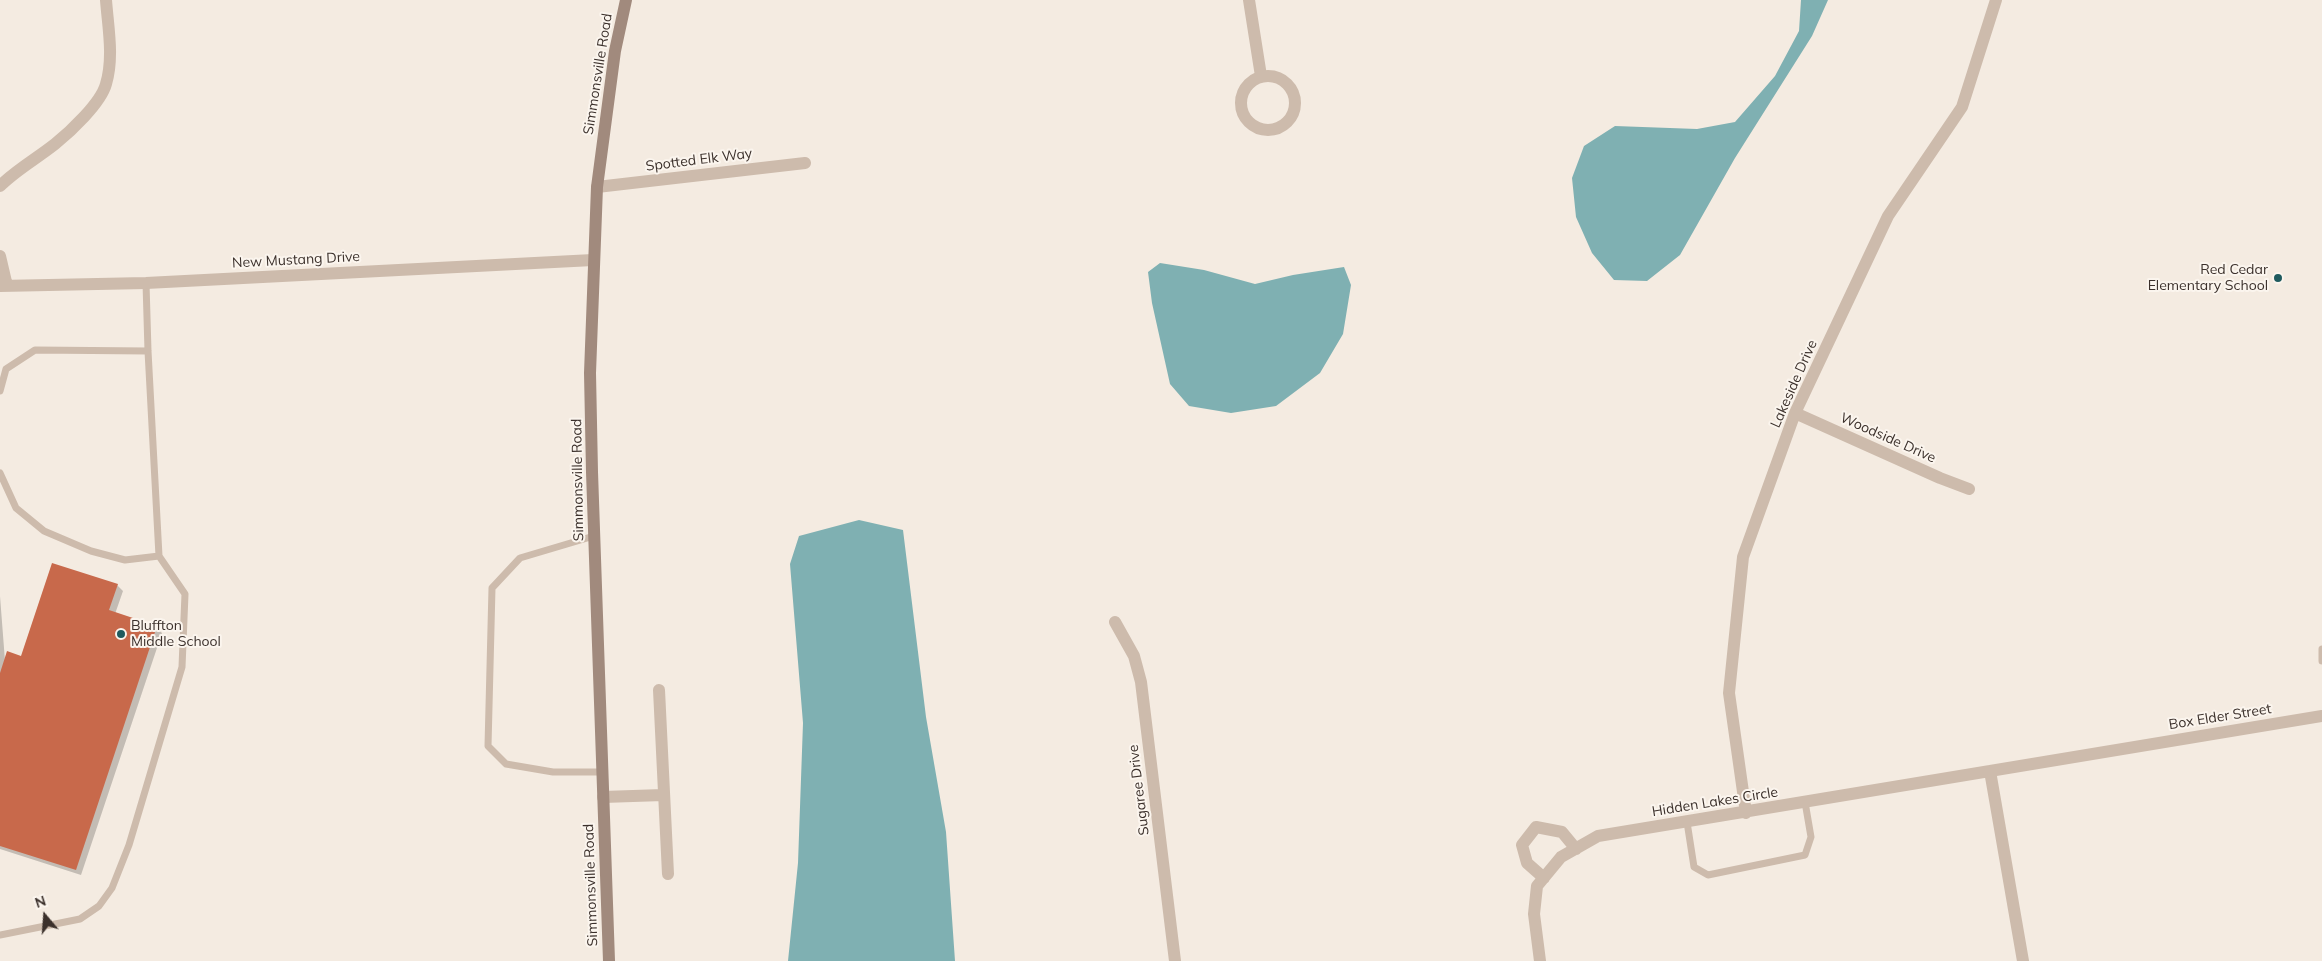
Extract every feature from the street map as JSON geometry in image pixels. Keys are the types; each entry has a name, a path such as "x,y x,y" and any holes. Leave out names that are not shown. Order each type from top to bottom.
{"street":[{"path":"0,186 9,177 56,144 85,116 106,85 110,51 106,0"},
{"name":"Simmonsville Road","path":"610,961 602,772 590,373 597,187 615,51 626,0"},
{"path":"1249,0 1261,76"},
{"name":"Lakeside Drive","path":"1746,813 1729,693 1743,557 1795,413 1888,216 1962,107 1996,0"},
{"path":"1261,76 1283,79 1295,97 1292,118 1274,131 1253,127 1240,110 1244,89 1261,76"},
{"name":"Spotted Elk Way","path":"597,187 805,163"},
{"path":"0,256 4,286"},
{"name":"New Mustang Drive","path":"4,286 146,282 593,260"},
{"name":"Woodside Drive","path":"1795,413 1940,478 1969,488"},
{"name":"Sugaree Drive","path":"1115,622 1134,656 1141,682 1175,961"},
{"path":"658,690 668,874"},
{"name":"Box Elder Street","path":"2123,748 2322,716"},
{"name":"Hidden Lakes Circle","path":"1540,961 1534,914 1537,886 1561,858 1598,836 1746,813 2123,748"},
{"path":"1990,771 2023,961"},
{"path":"603,797 663,795"},
{"path":"1544,878 1527,863 1522,845 1536,827 1562,832 1576,849"}],"lane":[{"path":"0,935 80,919 99,906 112,888 129,845 182,667 185,594 159,556 146,282"},
{"path":"0,391 6,370 35,350 148,351"},
{"path":"0,473 16,508 44,531 91,551 125,560 159,556"},
{"path":"594,536 520,558 492,588 488,746 506,764 553,772 602,772"},
{"path":"2322,649 2322,661"},
{"path":"1687,822 1694,867 1708,875 1805,855 1810,837 1805,802"}],"water":[{"path":"1801,0 1828,0 1812,36 1735,158 1680,255 1647,281 1614,280 1592,253 1576,217 1572,178 1584,146 1615,126 1697,129 1735,122 1775,76 1799,31"},
{"path":"1160,263 1204,270 1255,284 1293,275 1344,267 1351,285 1343,334 1320,373 1276,406 1231,413 1189,406 1170,384 1152,303 1148,272"},
{"path":"859,520 903,530 926,717 946,832 955,961 788,961 798,863 803,723 790,564 799,536"}],"building":[{"name":"Bluffton Middle School","path":"52,563 118,584 109,610 157,626 76,870 0,846 0,673 7,651 21,656"}],"place":[{"name":"Red Cedar Elementary School","path":"2278,278"},
{"name":"Bluffton Middle School","path":"121,634"}]}
